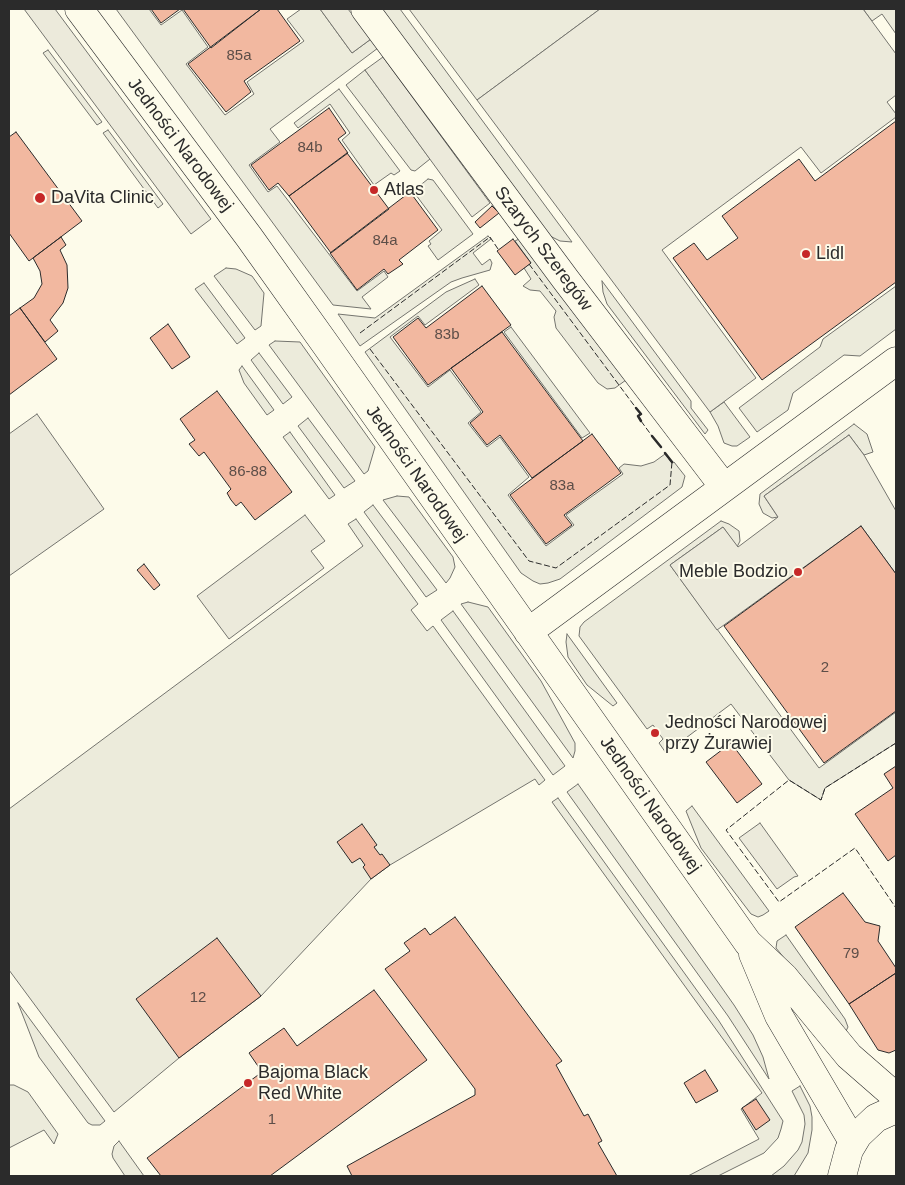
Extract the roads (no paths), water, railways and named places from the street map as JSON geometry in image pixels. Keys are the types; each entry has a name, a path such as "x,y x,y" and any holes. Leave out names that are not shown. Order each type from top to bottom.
{"street":[{"name":"Jedności Narodowej","path":"79,9 249,237 748,943 784,977 849,1056 896,1097"},
{"name":"Szarych Szeregów","path":"365,9 531,234 724,487"},
{"path":"528,632 896,361"},
{"name":"Jedności Narodowej","path":"748,943 779,1016 853,1142"},
{"path":"842,1176 846,1158 853,1142 869,1123 883,1114 896,1109"}],"place":[{"name":"Atlas","path":"374,190"},
{"name":"DaVita Clinic","path":"40,198"},
{"name":"Lidl","path":"806,254"},
{"name":"Meble Bodzio","path":"798,572"},
{"name":"Jedności Narodowej przy Żurawiej","path":"655,733"},
{"name":"Bajoma Black Red White","path":"248,1083"}]}
